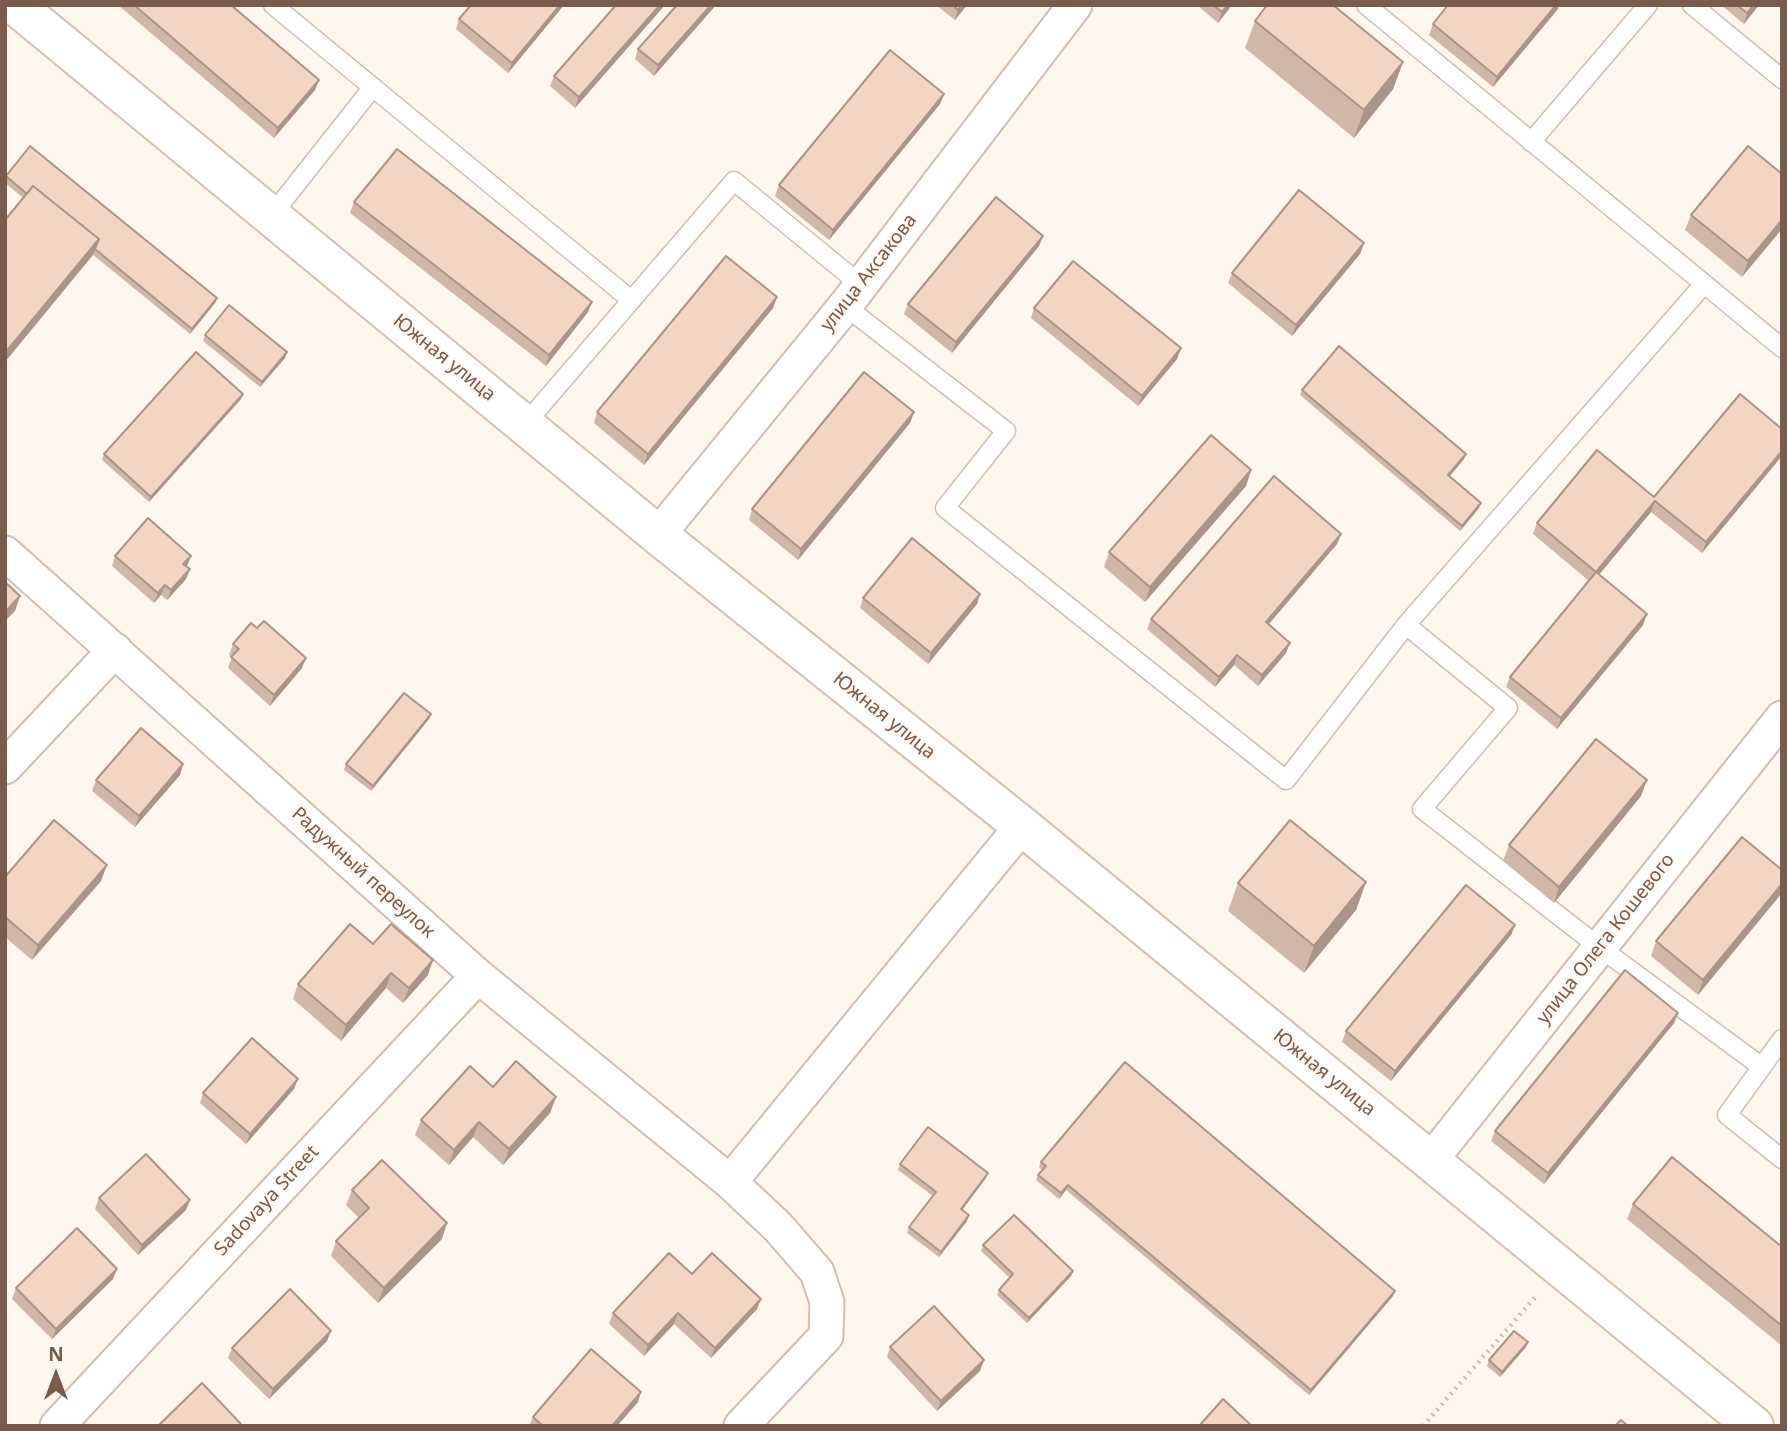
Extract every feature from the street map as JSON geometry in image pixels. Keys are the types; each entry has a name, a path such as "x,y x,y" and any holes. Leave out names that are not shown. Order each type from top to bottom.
{"street":[{"name":"улица Аксакова","path":"658,535 853,295 1074,5"},
{"name":"Южная улица","path":"22,7 658,535 1022,826 1754,1426"},
{"name":"Радужный переулок","path":"5,553 478,976 730,1182 778,1227 817,1272 827,1302 827,1336 741,1426"},
{"path":"5,767 115,650"},
{"name":"улица Олега Кошевого","path":"1431,1160 1782,718"},
{"path":"730,1182 1022,826"},
{"name":"Sadovaya Street","path":"57,1426 478,976"}],"lane":[{"path":"273,5 630,299"},
{"path":"1366,5 1782,348"},
{"path":"1531,142 1648,5"},
{"path":"1692,5 1782,79"},
{"path":"271,216 373,87"},
{"path":"525,424 733,181 853,295 1006,431 945,508 1286,780 1406,625 1704,284"},
{"path":"1406,625 1508,708 1422,809 1599,947 1762,1067"},
{"path":"1782,1039 1727,1115 1782,1159"}],"path":[{"path":"1423,1426 1560,1268"}],"building":[{"path":"134,5 231,5 319,80 278,128"},
{"path":"471,5 560,5 512,63 459,19"},
{"path":"616,5 660,5 579,97 554,76"},
{"path":"677,5 711,5 658,65 638,49"},
{"path":"1213,5 1228,5 1222,12"},
{"path":"1267,5 1333,5 1403,62 1364,110 1255,21"},
{"path":"1448,5 1556,5 1497,77 1433,24"},
{"path":"1737,5 1754,5 1747,13"},
{"path":"890,50 944,94 833,230 779,185"},
{"path":"30,146 217,298 192,329 95,249 99,239 33,186 27,194 6,176"},
{"path":"1748,146 1782,174 1782,220 1748,261 1691,215"},
{"path":"397,149 592,302 549,355 354,202"},
{"path":"33,186 99,239 5,353 5,220"},
{"path":"1299,190 1364,243 1296,325 1232,273"},
{"path":"996,197 1043,236 956,342 908,304"},
{"path":"726,256 777,297 648,454 597,412"},
{"path":"1073,261 1181,348 1142,396 1034,308"},
{"path":"229,305 287,352 262,382 205,335"},
{"path":"1339,346 1466,454 1448,475 1481,503 1462,526 1302,390"},
{"path":"196,352 243,394 151,497 104,454"},
{"path":"864,372 914,412 801,549 752,509"},
{"path":"1740,394 1782,429 1782,451 1706,542 1655,501 1596,572 1537,523 1597,450 1654,497"},
{"path":"1211,435 1251,470 1150,587 1109,552"},
{"path":"1274,476 1341,534 1266,622 1290,643 1262,675 1237,655 1219,677 1151,619"},
{"path":"148,518 191,556 183,564 190,569 171,590 165,585 158,593 115,556"},
{"path":"912,538 980,594 931,653 863,598"},
{"path":"1596,572 1647,614 1561,718 1510,677"},
{"path":"5,582 20,596 5,612"},
{"path":"264,621 306,658 274,695 231,657 239,649 233,644 251,623 257,628"},
{"path":"404,693 431,714 373,786 346,764"},
{"path":"141,728 183,764 139,816 96,780"},
{"path":"1596,739 1647,780 1559,887 1509,845"},
{"path":"54,820 107,865 38,945 5,917 5,877"},
{"path":"1290,820 1366,882 1314,946 1238,883"},
{"path":"1742,837 1782,870 1782,884 1703,980 1656,941"},
{"path":"1466,885 1515,925 1395,1071 1346,1031"},
{"path":"350,924 373,944 391,924 433,960 409,988 391,973 346,1025 298,984"},
{"path":"1625,970 1678,1013 1548,1173 1495,1131"},
{"path":"252,1038 298,1079 250,1134 203,1093"},
{"path":"516,1061 556,1097 509,1149 479,1122 454,1150 421,1120 470,1066 493,1087"},
{"path":"1125,1062 1395,1291 1311,1390 1068,1185 1061,1193 1038,1175 1046,1166 1041,1162"},
{"path":"928,1127 988,1173 961,1209 969,1215 941,1252 909,1227 936,1192 900,1164"},
{"path":"146,1154 190,1200 142,1245 99,1198"},
{"path":"1672,1157 1782,1247 1782,1326 1633,1204"},
{"path":"382,1160 447,1223 384,1288 336,1241 369,1208 352,1190"},
{"path":"1014,1215 1073,1271 1029,1318 999,1290 1013,1274 983,1245"},
{"path":"77,1228 117,1269 56,1329 16,1288"},
{"path":"669,1253 692,1274 712,1253 761,1299 715,1348 678,1313 648,1345 613,1313"},
{"path":"290,1289 331,1331 273,1389 232,1348"},
{"path":"934,1306 984,1360 941,1401 890,1347"},
{"path":"1514,1331 1528,1342 1502,1372 1489,1360"},
{"path":"591,1349 641,1392 612,1426 543,1426 533,1417"},
{"path":"202,1383 241,1424 239,1426 158,1426"},
{"path":"1223,1399 1252,1426 1199,1426"},
{"path":"1621,1420 1628,1426 1615,1426"}]}
